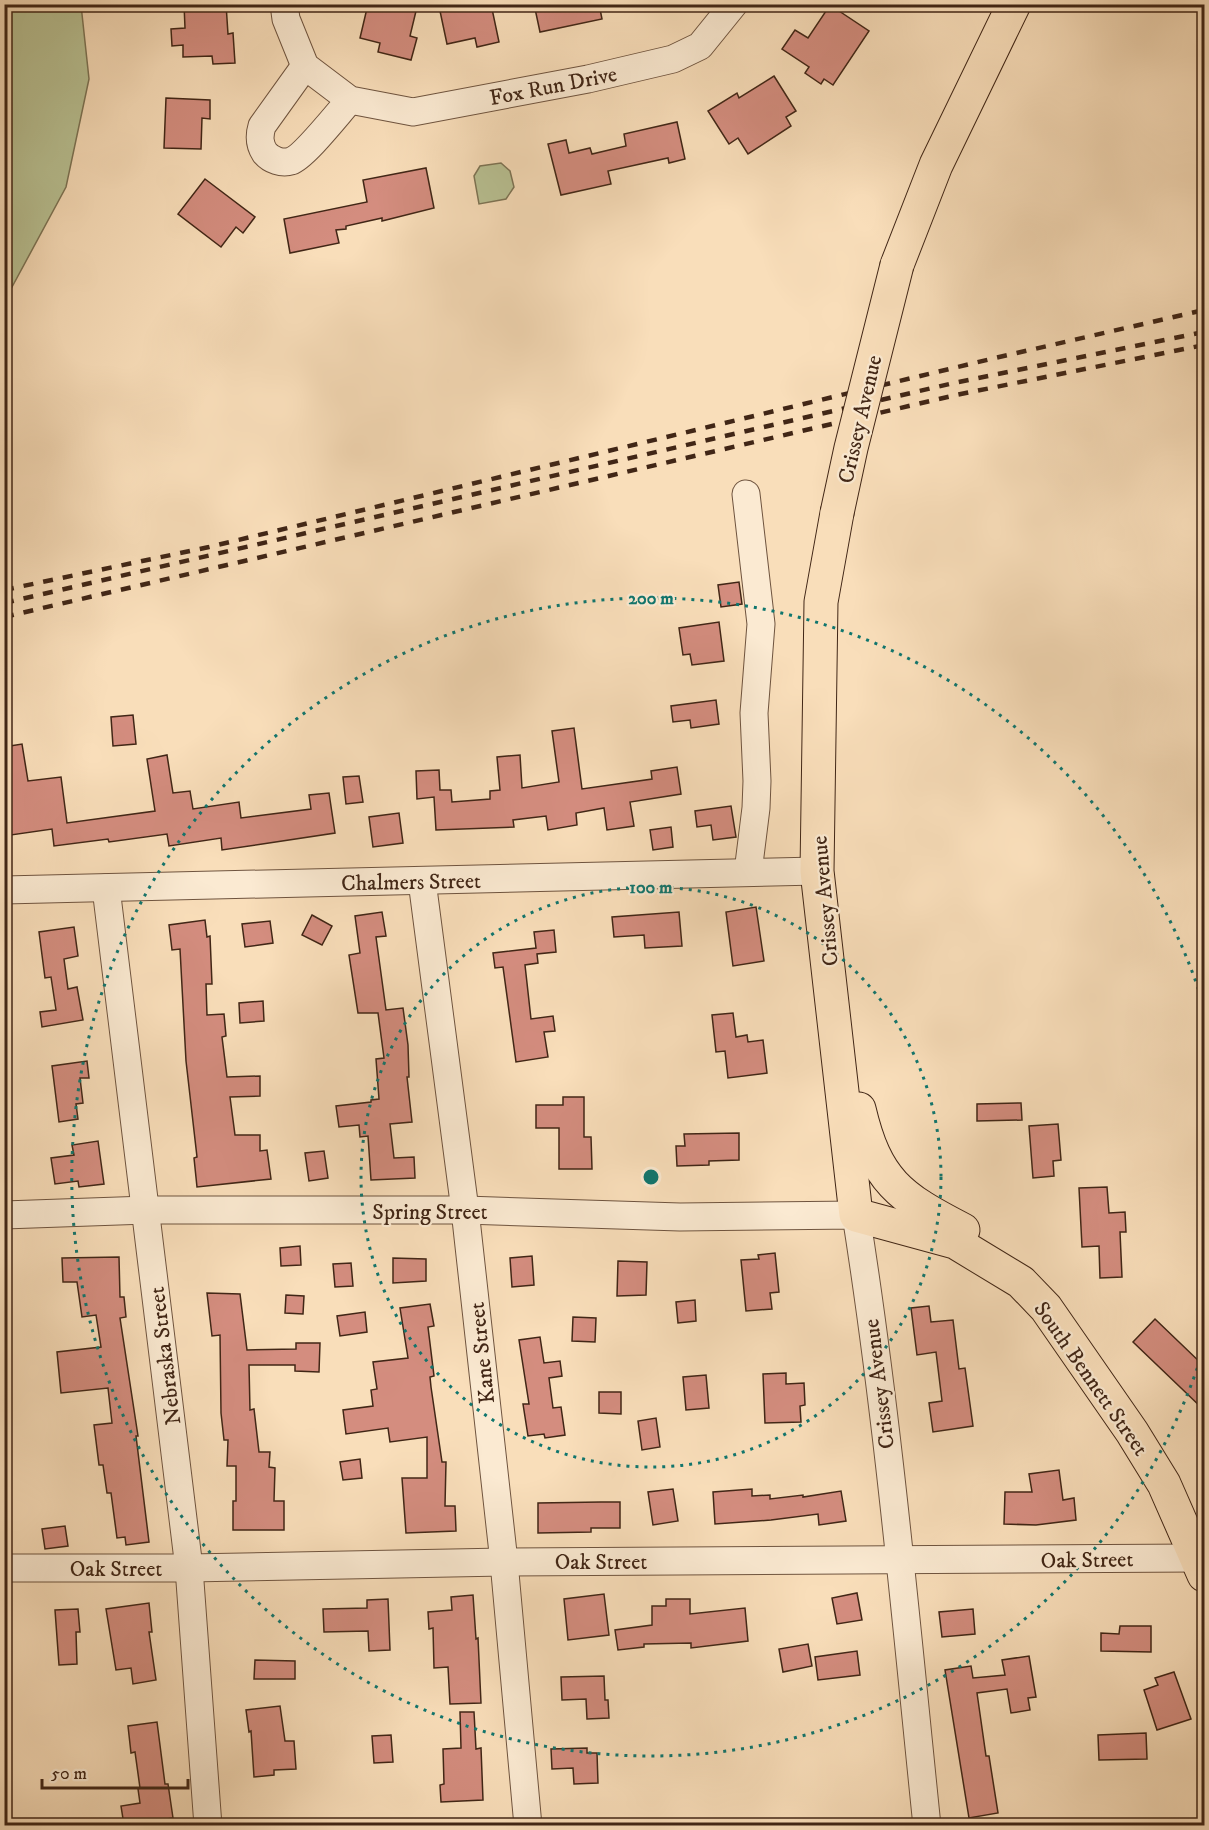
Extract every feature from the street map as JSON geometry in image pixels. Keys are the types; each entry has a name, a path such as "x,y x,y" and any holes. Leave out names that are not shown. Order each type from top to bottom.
{"main road":[{"name":"Crissey Avenue","path":"856,1215 818,871 821,602 851,448 897,265 936,165 1014,4"},
{"path":"832,997 861,1118 875,1159 892,1185 912,1202 980,1239 1002,1258 1021,1282"},
{"name":"South Bennett Street","path":"856,1215 955,1242 1021,1282 1046,1308 1132,1432 1164,1484 1202,1567"}],"street":[{"path":"284,4 286,19 304,66 262,126 260,142 269,156 283,162 298,157 350,100"},
{"name":"Fox Run Drive","path":"304,66 350,100 413,112 588,79 673,59 700,46 734,4"},
{"path":"746,494 761,624 754,713 756,808 748,873"},
{"name":"Chalmers Street","path":"4,890 818,871"},
{"name":"Kane Street","path":"422,881 465,1210 504,1562 528,1826"},
{"name":"Nebraska Street","path":"106,888 189,1568 208,1826"},
{"name":"Spring Street","path":"4,1215 147,1210 465,1210 680,1217 856,1215"},
{"name":"Crissey Avenue","path":"856,1215 867,1284 927,1826"},
{"name":"Oak Street","path":"4,1568 189,1568 504,1562 899,1561 1202,1567"}],"green space":[{"path":"5,4 81,5 89,79 66,187 5,300"},
{"path":"501,163 510,171 514,187 506,199 479,204 474,176 480,166"}],"building":[{"path":"184,4 226,4 228,34 233,33 235,63 213,64 212,56 183,57 183,45 172,46 171,29 185,28"},
{"path":"368,4 388,4 416,11 410,36 417,38 411,60 378,52 380,43 360,38"},
{"path":"472,4 491,4 499,42 477,47 475,38 447,44 440,11"},
{"path":"534,4 599,4 602,19 540,32"},
{"path":"830,5 869,31 833,85 824,79 821,84 805,73 809,67 782,49 795,30 808,38"},
{"path":"774,76 796,111 786,117 791,126 748,154 738,138 729,144 708,111 737,93 739,98"},
{"path":"166,98 210,100 210,119 202,118 201,149 164,148"},
{"path":"677,122 685,159 669,163 668,158 608,171 611,184 561,195 548,144 566,140 569,153 590,148 592,154 626,146 624,134"},
{"path":"426,168 434,208 382,221 382,218 346,226 346,229 336,230 339,243 290,253 284,219 367,202 363,180"},
{"path":"205,179 255,217 243,233 236,227 221,247 178,214"},
{"path":"739,582 742,604 721,607 718,585"},
{"path":"719,622 724,661 692,665 690,654 683,655 679,628"},
{"path":"716,700 719,724 691,728 690,720 673,722 671,706"},
{"path":"133,715 136,744 113,746 111,717"},
{"path":"574,728 582,789 652,779 651,771 677,767 681,794 630,802 634,826 607,830 604,808 576,813 577,825 548,830 546,816 513,820 514,827 436,830 434,797 417,799 416,771 439,770 440,790 451,790 452,802 490,799 490,791 500,790 497,757 520,755 522,788 559,782 552,731"},
{"path":"22,744 28,781 61,777 67,823 155,811 147,759 167,755 173,793 190,791 193,809 239,802 241,818 311,809 309,795 329,793 335,833 222,850 221,838 169,846 167,834 109,842 108,839 54,846 52,829 4,836 4,791 8,791 4,747"},
{"path":"359,776 363,802 346,804 343,777"},
{"path":"731,806 736,837 713,840 711,825 697,827 695,811"},
{"path":"399,813 403,843 373,847 369,817"},
{"path":"671,827 673,847 653,850 650,830"},
{"path":"756,907 764,961 733,966 726,912"},
{"path":"382,912 386,936 376,937 386,1010 403,1008 408,1045 409,1077 407,1077 412,1122 390,1124 394,1158 414,1157 415,1178 371,1180 368,1136 360,1137 359,1125 339,1127 336,1106 379,1099 376,1059 384,1058 378,1013 358,1013 349,955 360,953 355,916"},
{"path":"679,912 682,946 645,948 644,935 614,937 612,917"},
{"path":"312,915 332,926 322,945 302,935"},
{"path":"205,920 207,937 210,936 212,984 206,984 207,1015 224,1014 226,1036 222,1037 227,1077 260,1076 260,1096 230,1097 235,1135 260,1135 260,1151 267,1150 271,1179 197,1187 194,1158 197,1157 186,1061 180,949 172,950 169,925"},
{"path":"270,921 273,943 245,947 242,924"},
{"path":"74,927 78,956 64,959 68,989 77,987 83,1020 42,1027 40,1012 56,1010 51,977 45,978 39,932"},
{"path":"554,930 556,952 537,954 538,963 525,965 531,1019 553,1016 555,1031 544,1032 548,1057 516,1062 503,967 495,968 493,953 536,948 534,932"},
{"path":"263,1001 264,1021 240,1023 239,1003"},
{"path":"733,1013 736,1037 747,1035 748,1042 763,1040 767,1073 728,1078 725,1051 716,1052 712,1015"},
{"path":"87,1061 89,1078 80,1078 83,1103 76,1104 78,1119 59,1122 52,1066"},
{"path":"563,1097 584,1097 584,1137 591,1137 592,1169 559,1169 559,1128 536,1128 536,1105 563,1105"},
{"path":"1021,1103 1022,1120 977,1121 977,1104"},
{"path":"1058,1124 1061,1160 1053,1161 1054,1176 1033,1178 1029,1126"},
{"path":"739,1133 739,1160 709,1161 709,1165 677,1166 676,1146 685,1146 684,1134"},
{"path":"98,1141 104,1184 79,1187 78,1181 55,1184 51,1158 74,1155 72,1145"},
{"path":"324,1151 328,1178 309,1181 305,1153"},
{"path":"1107,1187 1109,1213 1125,1212 1126,1232 1120,1232 1122,1277 1100,1278 1099,1246 1082,1247 1079,1188"},
{"path":"300,1246 301,1265 281,1266 280,1248"},
{"path":"775,1253 779,1292 770,1293 772,1309 746,1311 741,1260 759,1259 758,1255"},
{"path":"532,1256 534,1285 512,1287 510,1258"},
{"path":"119,1257 120,1297 124,1297 126,1317 120,1318 138,1436 136,1436 149,1542 126,1545 125,1537 117,1538 111,1493 107,1493 103,1465 99,1465 94,1425 112,1423 108,1388 61,1393 57,1352 101,1347 96,1315 82,1317 77,1282 63,1282 62,1258"},
{"path":"393,1258 426,1259 426,1281 393,1283"},
{"path":"618,1261 647,1262 646,1295 617,1296"},
{"path":"351,1263 353,1286 335,1287 333,1264"},
{"path":"207,1293 240,1294 247,1350 296,1349 296,1343 320,1343 319,1372 295,1371 295,1365 249,1365 250,1410 254,1409 259,1452 270,1452 269,1467 275,1468 274,1501 284,1501 284,1530 233,1530 236,1466 227,1466 228,1440 224,1440 221,1413 220,1335 212,1336"},
{"path":"286,1295 304,1296 303,1314 285,1313"},
{"path":"695,1300 696,1321 678,1323 676,1302"},
{"path":"430,1304 434,1326 428,1327 434,1376 430,1377 431,1387 442,1462 446,1462 445,1506 455,1506 456,1531 406,1533 402,1478 427,1478 427,1437 390,1442 388,1428 346,1434 343,1410 373,1406 371,1390 377,1389 373,1362 408,1358 400,1308"},
{"path":"929,1306 931,1322 953,1320 959,1369 965,1368 973,1426 933,1432 929,1403 942,1401 936,1352 917,1355 911,1308"},
{"path":"365,1312 367,1332 340,1336 337,1316"},
{"path":"573,1317 596,1318 595,1342 572,1341"},
{"path":"1155,1319 1204,1366 1204,1410 1133,1342"},
{"path":"540,1337 544,1363 560,1361 562,1376 549,1378 553,1408 561,1407 565,1435 545,1438 544,1434 528,1436 523,1404 529,1404 519,1340"},
{"path":"786,1373 786,1384 804,1383 805,1405 800,1406 801,1422 765,1423 763,1374"},
{"path":"706,1375 709,1408 686,1410 683,1377"},
{"path":"599,1392 621,1392 621,1414 599,1413"},
{"path":"656,1418 660,1447 642,1450 638,1421"},
{"path":"360,1459 362,1478 343,1480 340,1462"},
{"path":"1059,1470 1063,1500 1074,1498 1076,1520 1036,1525 1004,1524 1005,1492 1032,1492 1029,1474"},
{"path":"673,1489 678,1521 653,1525 648,1492"},
{"path":"752,1489 752,1496 770,1495 770,1499 841,1491 846,1521 819,1525 818,1514 715,1524 713,1492"},
{"path":"620,1502 620,1528 591,1528 591,1532 538,1533 538,1503"},
{"path":"65,1526 68,1546 45,1549 42,1529"},
{"path":"857,1593 862,1620 837,1624 832,1598"},
{"path":"604,1594 609,1635 568,1640 564,1599"},
{"path":"473,1595 476,1639 478,1638 481,1703 450,1704 448,1667 434,1668 433,1628 429,1629 428,1612 452,1610 451,1597"},
{"path":"388,1599 390,1650 369,1651 368,1631 324,1632 323,1609 367,1608 367,1600"},
{"path":"666,1599 690,1599 690,1614 745,1608 748,1641 691,1648 691,1643 644,1644 644,1647 618,1650 615,1630 652,1625 652,1606 666,1606"},
{"path":"149,1603 152,1632 149,1632 156,1680 133,1684 131,1668 116,1670 106,1609"},
{"path":"78,1609 80,1632 76,1632 77,1664 59,1665 55,1610"},
{"path":"973,1609 975,1634 942,1637 939,1612"},
{"path":"1120,1626 1151,1626 1151,1652 1101,1651 1101,1633 1119,1634"},
{"path":"808,1644 812,1666 783,1672 779,1649"},
{"path":"857,1651 860,1675 818,1680 815,1657"},
{"path":"1029,1656 1036,1697 1028,1698 1030,1710 1011,1713 1007,1689 977,1693 986,1756 989,1756 998,1813 969,1818 945,1670 971,1666 973,1678 1005,1675 1002,1660"},
{"path":"255,1660 295,1661 295,1679 254,1679"},
{"path":"1174,1672 1191,1719 1157,1730 1144,1690 1158,1685 1155,1678"},
{"path":"604,1676 605,1700 608,1700 609,1718 587,1719 586,1699 562,1700 561,1677"},
{"path":"280,1706 285,1741 294,1741 296,1769 274,1770 274,1775 254,1777 251,1731 249,1732 246,1710"},
{"path":"460,1712 474,1712 476,1749 481,1748 483,1800 441,1802 440,1785 444,1784 443,1749 461,1748"},
{"path":"157,1722 165,1784 168,1784 173,1818 124,1825 121,1806 140,1803 135,1752 131,1753 128,1726"},
{"path":"1146,1733 1147,1759 1099,1760 1098,1735"},
{"path":"391,1735 393,1762 374,1763 372,1736"},
{"path":"587,1748 587,1753 597,1753 598,1783 574,1784 573,1768 552,1769 551,1749"}],"railway":[{"path":"4,590 209,547 1204,310"},
{"path":"4,603 954,383 1204,332"},
{"path":"4,617 956,395 1204,345"}]}
